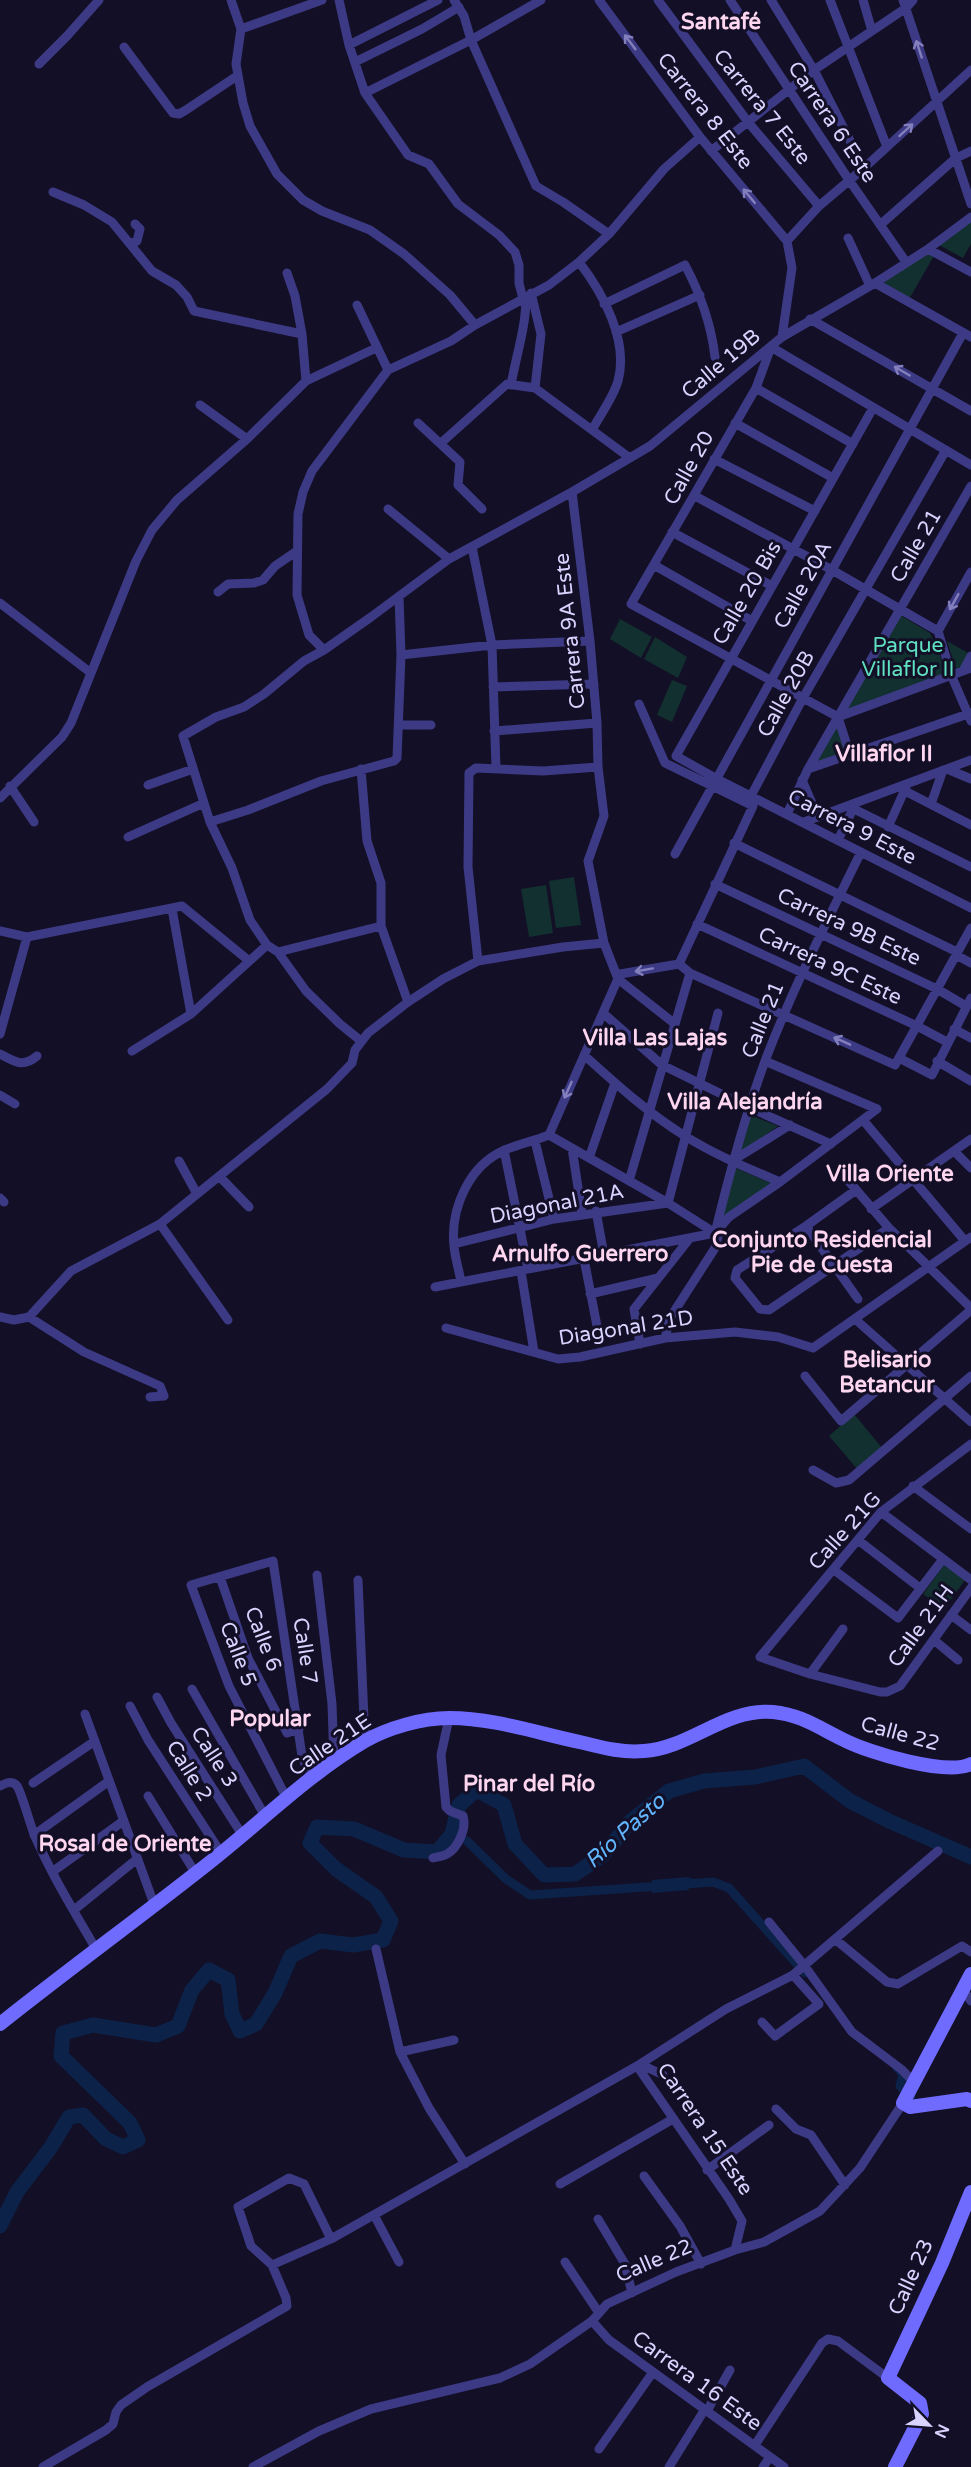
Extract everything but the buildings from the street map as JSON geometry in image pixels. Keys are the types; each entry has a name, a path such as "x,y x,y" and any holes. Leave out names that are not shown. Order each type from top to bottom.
{"main road":[{"name":"Calle 21E","path":"0,2024 196,1874 334,1762 367,1740 390,1730 449,1718 506,1725 619,1751 643,1751 668,1748 720,1722 761,1711 800,1717 820,1727"},
{"name":"Calle 22","path":"820,1727 859,1747 897,1758 946,1768 964,1767 971,1764"},
{"name":"Calle 22","path":"909,2092 967,1995 971,1974"},
{"path":"909,2092 910,2108 967,2099 971,2101"},
{"name":"Calle 23","path":"888,2378 942,2262 971,2192"},
{"path":"888,2378 920,2403 922,2414 895,2467"}],"street":[{"path":"39,64 99,0"},
{"path":"231,0 241,29 237,76 250,126 277,174 303,200 370,230 404,254 450,295 475,325"},
{"path":"241,29 311,2 322,0"},
{"path":"339,0 349,45 365,93 408,155 429,164 458,204 499,235 515,252 519,265 519,283 527,297 541,334 535,388"},
{"path":"349,45 438,0"},
{"path":"365,93 471,40 541,0"},
{"name":"Carrera 8 Este","path":"599,0 699,136 787,241"},
{"name":"Carrera 7 Este","path":"658,0 748,122 819,206"},
{"name":"Carrera 6 Este","path":"730,0 906,262"},
{"path":"771,0 814,70 864,168"},
{"path":"830,0 887,147"},
{"path":"863,0 872,31"},
{"path":"711,151 814,70 872,31 904,4 913,0"},
{"path":"355,62 422,29 457,4 536,186 609,234"},
{"path":"904,4 971,204"},
{"path":"123,47 173,113 178,114 186,110 237,76"},
{"path":"787,241 819,206 971,70"},
{"path":"324,650 309,635 297,595 298,514 303,492 312,471 388,370 451,341 475,325 549,285 579,262 609,234 664,169 699,136"},
{"path":"880,225 956,159 971,151"},
{"path":"53,192 84,205 112,222 132,243 152,271 176,285 187,297 194,311 302,334"},
{"path":"782,337 873,285 971,217"},
{"path":"132,243 137,241 140,233 140,229 135,224"},
{"path":"848,238 873,285 967,335"},
{"name":"Calle 19B","path":"193,769 183,736 216,717 244,707 264,694 304,661 324,650 449,559 572,492 650,446 771,347 782,337 792,268 787,241"},
{"path":"928,249 971,272"},
{"path":"579,262 593,280 616,332 621,366 618,383 592,430"},
{"path":"604,304 685,265 700,295 711,327 715,357"},
{"path":"287,273 295,296 302,334 306,381"},
{"path":"616,332 700,295"},
{"path":"511,385 516,351 526,317 527,297"},
{"path":"357,305 388,370"},
{"path":"810,319 971,411"},
{"name":"Calle 20A","path":"675,854 932,388 967,335"},
{"path":"771,347 971,465"},
{"name":"Calle 20","path":"731,659 632,604 756,388 771,347"},
{"path":"0,798 62,737 71,723 136,561 152,530 177,500 247,439 306,381 376,348"},
{"path":"441,443 507,384 535,388 630,458"},
{"path":"756,388 853,444"},
{"path":"200,405 247,439"},
{"name":"Calle 20 Bis","path":"715,782 676,756 873,408"},
{"path":"418,423 460,462 458,485 483,509"},
{"path":"735,423 833,478"},
{"name":"Calle 20B","path":"751,796 803,699 946,450"},
{"path":"714,459 815,511"},
{"name":"Calle 21","path":"787,814 808,769 971,486"},
{"name":"Carrera 9A Este","path":"572,492 590,641 598,767 604,816 588,861 604,943 618,979"},
{"path":"695,496 832,570 938,631 952,677 970,716 808,769"},
{"path":"388,509 449,559"},
{"path":"672,532 772,586"},
{"path":"472,547 492,645 496,768"},
{"path":"218,592 228,584 254,583 263,580 275,566 297,551"},
{"path":"654,565 752,621"},
{"path":"938,631 971,572"},
{"path":"210,822 248,810 321,781 394,761 397,758 401,655 399,596"},
{"path":"0,603 91,673"},
{"path":"401,655 492,645 590,641"},
{"path":"838,717 952,677 967,670 971,656"},
{"path":"731,659 838,717 850,755"},
{"path":"493,687 594,684"},
{"path":"639,704 664,763 715,782 753,806"},
{"path":"494,731 597,723"},
{"path":"399,726 431,725"},
{"path":"804,822 850,808 971,760"},
{"path":"478,961 468,867 469,773 476,768 543,771 598,767"},
{"path":"148,785 193,769 210,822 232,868 250,920 267,945 278,952 306,991 361,1041"},
{"path":"361,769 367,841 381,883 381,926 408,1002"},
{"path":"945,770 971,779"},
{"path":"931,804 945,770"},
{"path":"802,780 818,817"},
{"name":"Carrera 9 Este","path":"715,782 751,796 804,822 971,908"},
{"path":"10,786 34,822"},
{"path":"906,787 931,804 971,825"},
{"path":"888,826 906,787"},
{"path":"679,964 753,806 751,796"},
{"path":"128,837 204,803"},
{"path":"850,808 971,867"},
{"path":"838,840 850,808"},
{"path":"734,843 957,953 971,963"},
{"name":"Calle 21","path":"665,1338 670,1318 716,1248 718,1237 715,1233 748,1107 802,973 861,852"},
{"name":"Carrera 9B Este","path":"715,884 968,1002"},
{"path":"0,931 27,937 73,926 183,906 248,960"},
{"path":"172,909 191,1014"},
{"name":"Carrera 9C Este","path":"697,924 947,1042"},
{"path":"278,952 381,926"},
{"path":"897,1061 971,928"},
{"path":"0,1034 27,937"},
{"path":"0,1317 14,1320 28,1317 71,1271 160,1224 327,1089 352,1063 361,1041 408,1002 443,979 478,961 563,947 604,943"},
{"path":"132,1051 191,1014 218,992 248,960 267,945"},
{"path":"461,1282 453,1244 456,1216 467,1183 480,1167 504,1150 549,1135 620,974 679,964 690,973 932,1075 968,1002"},
{"path":"629,1181 690,973"},
{"path":"618,979 675,1024"},
{"path":"603,1013 662,1065 831,1144"},
{"path":"668,1203 718,1013"},
{"path":"954,1029 971,1038"},
{"path":"0,1054 23,1063 30,1062 37,1056"},
{"path":"584,1055 649,1112 686,1137 780,1182"},
{"path":"435,1287 715,1233 729,1217 878,1109 765,1061"},
{"path":"937,1061 971,1081"},
{"path":"590,1158 615,1083"},
{"path":"0,1095 15,1104"},
{"path":"863,1120 968,1239 855,1318 971,1422"},
{"path":"732,1161 790,1125"},
{"path":"549,1135 668,1203 715,1233"},
{"path":"871,1209 971,1139"},
{"path":"535,1141 554,1218"},
{"path":"572,1148 582,1214"},
{"path":"504,1150 520,1227 534,1352"},
{"path":"955,1152 971,1168"},
{"path":"179,1161 197,1194"},
{"path":"805,1376 841,1421 971,1309 889,1228 840,1171"},
{"path":"220,1177 249,1207"},
{"path":"856,1190 806,1226 739,1268 735,1273 735,1278 760,1309 770,1310 889,1228"},
{"name":"Diagonal 21A","path":"453,1244 554,1218 668,1203"},
{"path":"596,1211 604,1255"},
{"path":"160,1224 228,1320"},
{"path":"806,1226 858,1299"},
{"path":"640,1344 634,1309 690,1238"},
{"path":"584,1259 597,1326"},
{"path":"590,1294 658,1278"},
{"path":"28,1317 84,1352 160,1386 164,1396 150,1397"},
{"name":"Diagonal 21D","path":"446,1328 565,1359 665,1338 735,1332 778,1337 813,1348 855,1318"},
{"path":"813,1470 836,1483 849,1480 971,1376"},
{"name":"Calle 21G","path":"810,1674 760,1657 881,1512 971,1444"},
{"path":"913,1486 971,1530"},
{"path":"881,1512 971,1580"},
{"path":"858,1540 920,1588"},
{"path":"834,1570 898,1618 943,1559"},
{"name":"Calle 7","path":"220,1577 273,1561 302,1755 311,1780"},
{"path":"317,1575 332,1704 334,1762"},
{"name":"Calle 5","path":"220,1577 191,1585 229,1686 288,1799"},
{"name":"Calle 6","path":"220,1577 248,1658 270,1703 287,1733 299,1729"},
{"path":"358,1580 364,1719 367,1740"},
{"name":"Calle 21H","path":"810,1674 880,1692 887,1692 900,1686 971,1587"},
{"path":"951,1615 971,1630"},
{"path":"810,1674 843,1629"},
{"path":"934,1640 958,1660"},
{"path":"192,1689 265,1816"},
{"name":"Calle 3","path":"157,1697 243,1836"},
{"name":"Calle 2","path":"130,1706 144,1734 221,1853"},
{"path":"85,1714 110,1781 122,1822 154,1904"},
{"path":"433,1858 449,1853 462,1837 465,1822 463,1816 446,1807 441,1762 449,1718"},
{"path":"33,1783 95,1740"},
{"path":"34,1835 110,1781"},
{"path":"0,1786 9,1782 17,1786 34,1835 52,1872 96,1949"},
{"path":"148,1796 196,1874"},
{"path":"52,1872 122,1822"},
{"path":"272,2265 331,2239 374,2215 638,2065 726,2009 799,1970 938,1851"},
{"path":"74,1910 137,1859"},
{"path":"762,2022 775,2036 819,2004 769,1922"},
{"path":"836,1940 887,1982 898,1984 962,1946 971,1952"},
{"path":"376,1949 400,2052 429,2108 465,2164"},
{"path":"799,1970 852,2032 901,2069 909,2092"},
{"path":"400,2052 454,2040"},
{"path":"638,2065 663,2075"},
{"name":"Carrera 15 Este","path":"638,2065 707,2170 729,2199 741,2222 735,2250"},
{"name":"Calle 22","path":"253,2467 319,2431 371,2409 501,2378 531,2364 592,2321 607,2304 735,2250 764,2242 820,2211 860,2168 909,2092"},
{"path":"776,2109 796,2128 811,2134 845,2185"},
{"path":"560,2184 673,2119"},
{"path":"707,2170 770,2125"},
{"path":"644,2176 680,2226 701,2264"},
{"path":"43,2467 106,2430 113,2424 121,2405 147,2387 287,2306 286,2298 272,2265 250,2246 238,2207 289,2178 304,2184 331,2239"},
{"path":"374,2215 399,2262"},
{"path":"598,2219 625,2264 632,2293"},
{"path":"565,2262 599,2313"},
{"name":"Carrera 16 Este","path":"592,2321 609,2340 784,2467"},
{"path":"754,2445 822,2343 828,2339 838,2341 888,2378"},
{"path":"669,2467 730,2370"},
{"path":"599,2449 653,2372"},
{"path":"763,2467 770,2457"}],"green space":[{"path":"971,221 971,244 963,258 939,245"},
{"path":"928,251 935,254 908,301 884,287 885,279"},
{"name":"Parque Villaflor II","path":"900,615 930,633 948,674 842,714"},
{"path":"620,619 652,637 641,658 610,639"},
{"path":"655,637 687,657 678,678 644,659"},
{"path":"947,641 970,654 962,668 956,669"},
{"path":"672,680 687,686 672,722 657,715"},
{"path":"836,724 846,753 810,767"},
{"path":"574,877 581,925 556,928 549,881"},
{"path":"546,885 553,933 529,937 521,889"},
{"path":"750,1115 778,1126 740,1153"},
{"path":"731,1166 773,1184 719,1221"},
{"path":"854,1414 883,1449 859,1471 829,1436"},
{"path":"944,1565 965,1580 944,1609 923,1594"}],"water":[{"path":"688,1877 696,1880 697,1886 691,1886 688,1890 652,1893 652,1880"}],"waterway":[{"name":"Río Pasto","path":"0,2226 17,2192 51,2147 69,2117 83,2115 106,2139 123,2147 138,2140 130,2123 61,2056 63,2033 93,2025 156,2035 178,2026 192,1990 209,1970 228,1980 232,2014 240,2031 256,2024 275,1993 291,1956 320,1941 353,1945 383,1940 391,1921 376,1897 336,1869 310,1843 317,1827 354,1829 404,1850 437,1852 452,1834 459,1805 477,1790 504,1805 515,1844 544,1875 575,1874 603,1855 631,1821 669,1791 704,1781 755,1777 804,1766 850,1801 971,1857"},
{"path":"467,1841 506,1879 530,1895 661,1886"},
{"path":"684,1884 713,1882 729,1888 805,1973"},
{"path":"897,2068 903,2074 900,2086 911,2098"}],"district":[{"name":"Santafé","path":"721,22"},
{"name":"Villaflor II","path":"884,754"},
{"name":"Villa Las Lajas","path":"655,1038"},
{"name":"Villa Alejandría","path":"745,1102"},
{"name":"Villa Oriente","path":"890,1174"},
{"name":"Conjunto Residencial Pie de Cuesta","path":"822,1252"},
{"name":"Arnulfo Guerrero","path":"580,1254"},
{"name":"Belisario Betancur","path":"887,1372"},
{"name":"Popular","path":"270,1719"},
{"name":"Pinar del Río","path":"529,1784"},
{"name":"Rosal de Oriente","path":"125,1844"}]}
